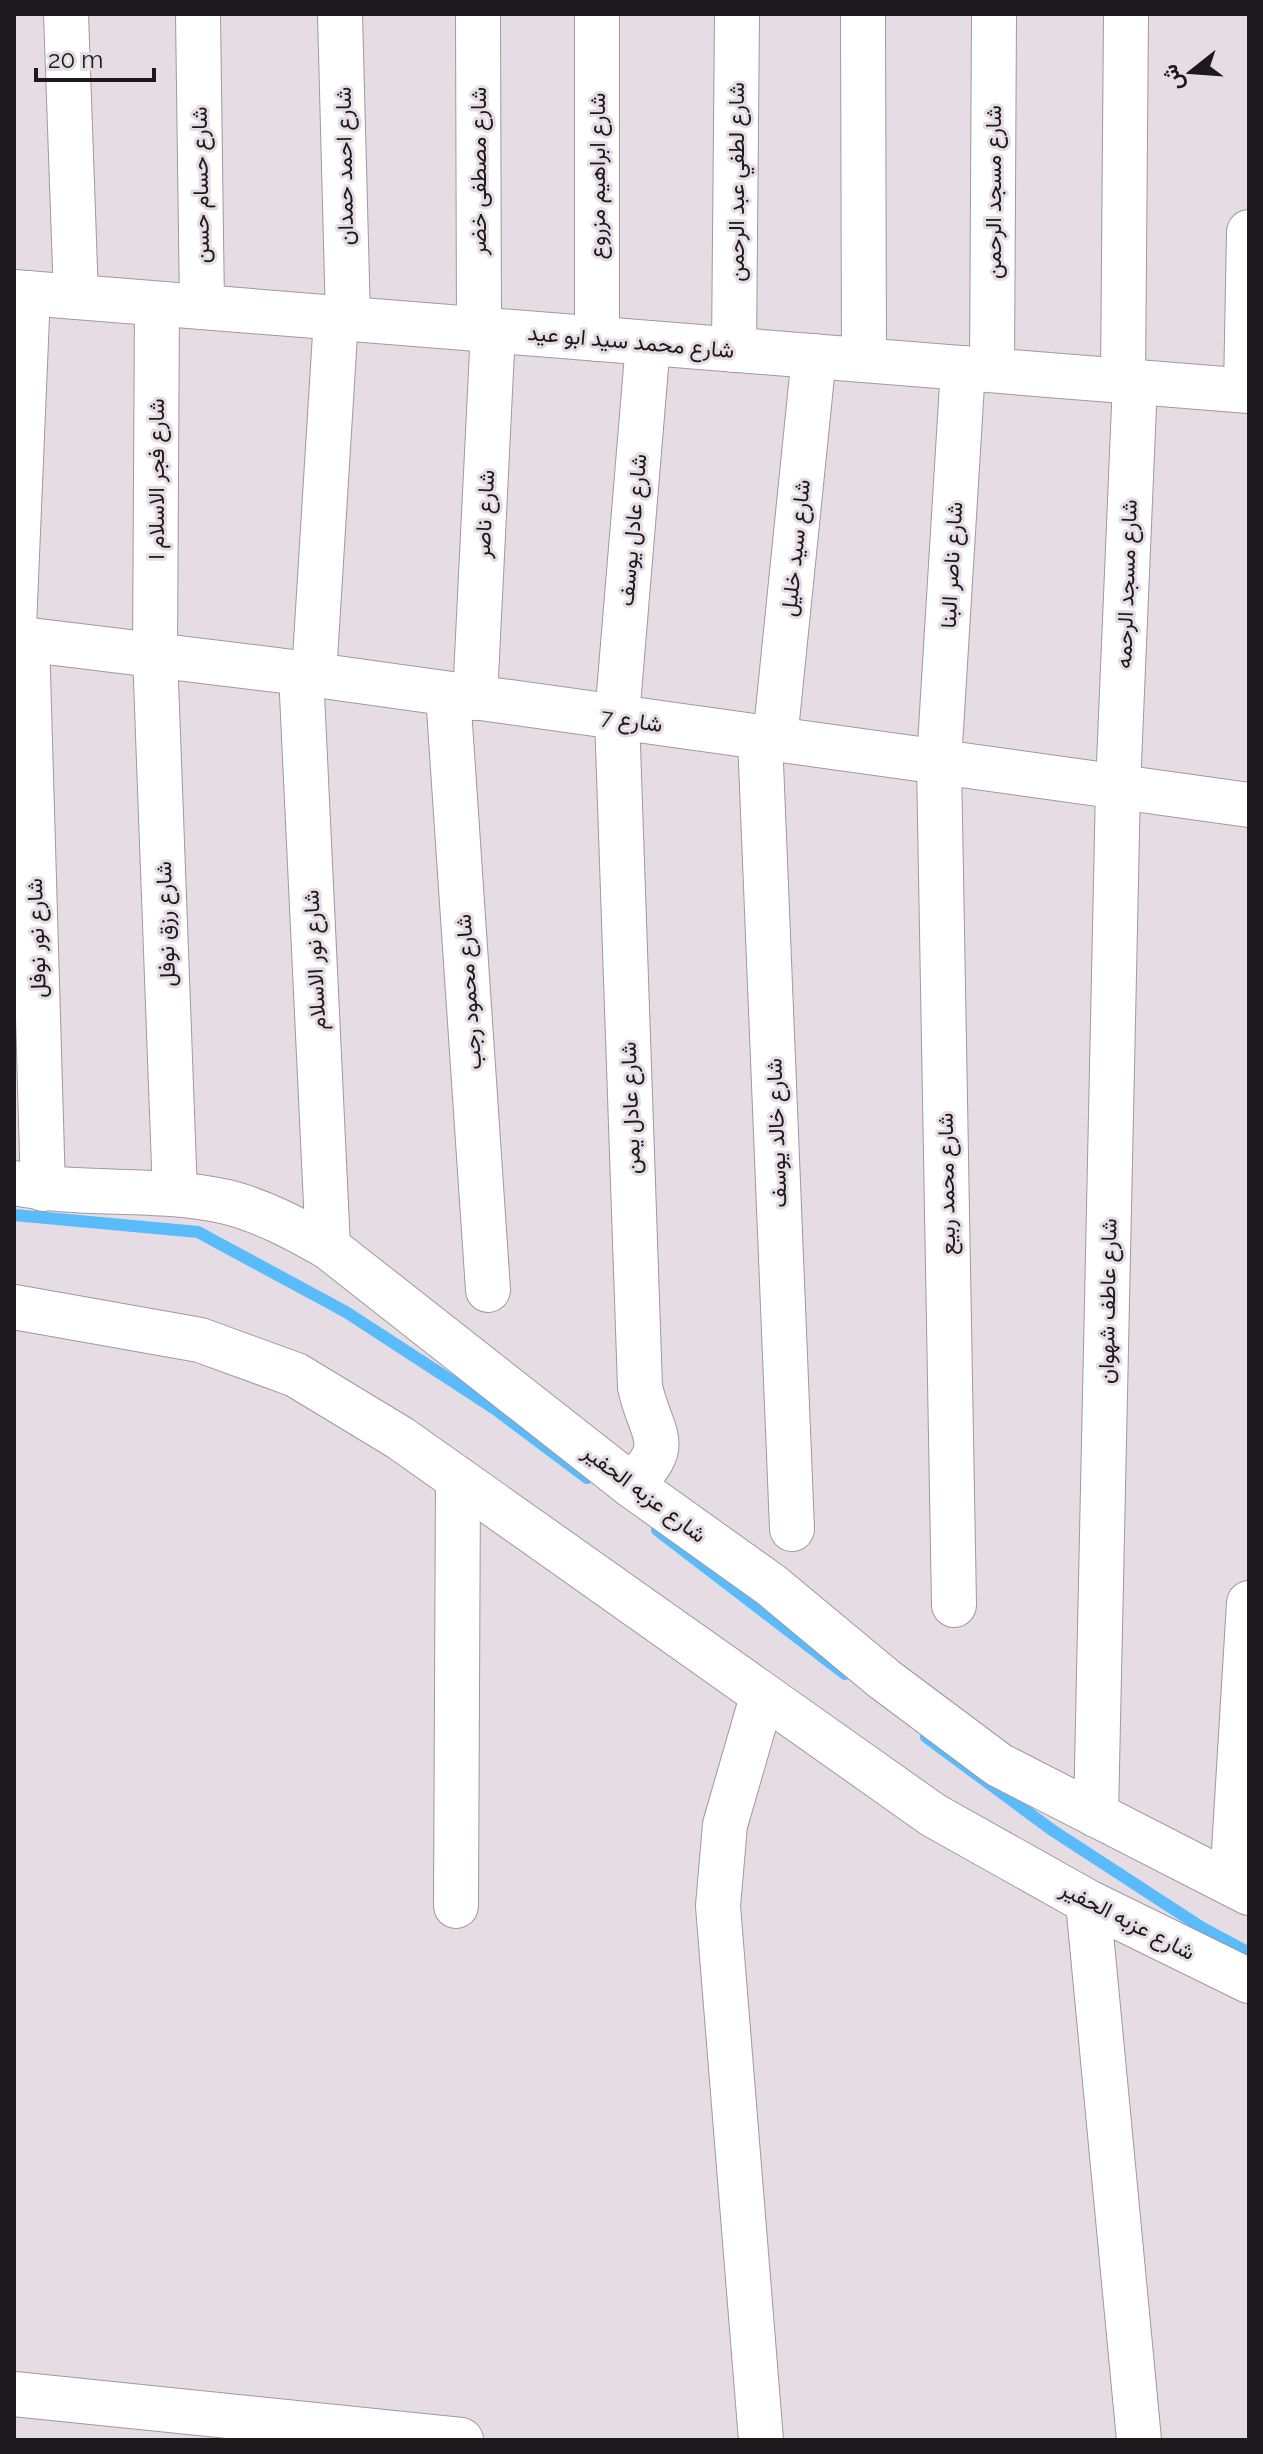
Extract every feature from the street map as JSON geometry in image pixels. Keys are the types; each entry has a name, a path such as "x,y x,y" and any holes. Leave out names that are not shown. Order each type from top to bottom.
{"street":[{"path":"66,14 76,297"},
{"name":"شارع حسام حسن","path":"198,14 202,307"},
{"name":"شارع احمد حمدان","path":"340,14 342,318"},
{"name":"شارع مصطفى خضر","path":"478,14 486,330"},
{"name":"شارع ابراهيم مزروع","path":"597,14 597,339"},
{"name":"شارع لطفي عبد الرحمن","path":"734,350 737,14"},
{"path":"863,14 864,360"},
{"name":"شارع مسجد الرحمن","path":"977,369 994,14"},
{"name":"شارع مسجد الرحمه","path":"1118,787 1129,381 1126,14"},
{"path":"1248,390 1249,232"},
{"name":"شارع محمد سيد ابو عيد","path":"21,292 1248,390"},
{"name":"شارع نور نوفل","path":"21,292 18,635 29,1186"},
{"name":"شارع فجر الاسلام ا","path":"155,654 157,304"},
{"name":"شارع نور الاسلام","path":"328,1247 307,674 342,318"},
{"name":"شارع ناصر","path":"461,696 486,330"},
{"name":"شارع عادل يوسف","path":"617,717 648,343"},
{"name":"شارع سيد خليل","path":"768,739 814,356"},
{"name":"شارع ناصر البنا","path":"939,762 977,369"},
{"name":"شارع 7","path":"18,635 1249,805"},
{"name":"شارع رزق نوفل","path":"155,654 175,1194"},
{"name":"شارع محمود رجب","path":"461,696 488,1290"},
{"name":"شارع عادل يمن","path":"617,717 640,1387 658,1449 651,1466 631,1485"},
{"name":"شارع خالد يوسف","path":"768,739 792,1529"},
{"name":"شارع محمد ربيع","path":"939,762 954,1605"},
{"name":"شارع عاطف شهوان","path":"1096,1815 1118,787"},
{"name":"شارع عزبه الحفير","path":"29,1186 175,1194 229,1202 280,1221 328,1247 631,1485 771,1585 884,1679 999,1765 1241,1889"},
{"name":"شارع عزبه الحفير","path":"14,1307 200,1340 296,1375 400,1438 762,1697 933,1815 1088,1902 1249,1981"},
{"path":"456,1906 458,1479"},
{"path":"1241,1889 1249,1603"},
{"path":"761,2440 718,1906 725,1825 762,1697"},
{"path":"1088,1902 1139,2440"},
{"path":"14,2394 461,2440"}],"waterway":[{"path":"14,1215 198,1232 346,1312 495,1409 587,1478"},
{"path":"657,1530 845,1674"},
{"path":"926,1737 1052,1830 1201,1927 1249,1953"}]}
